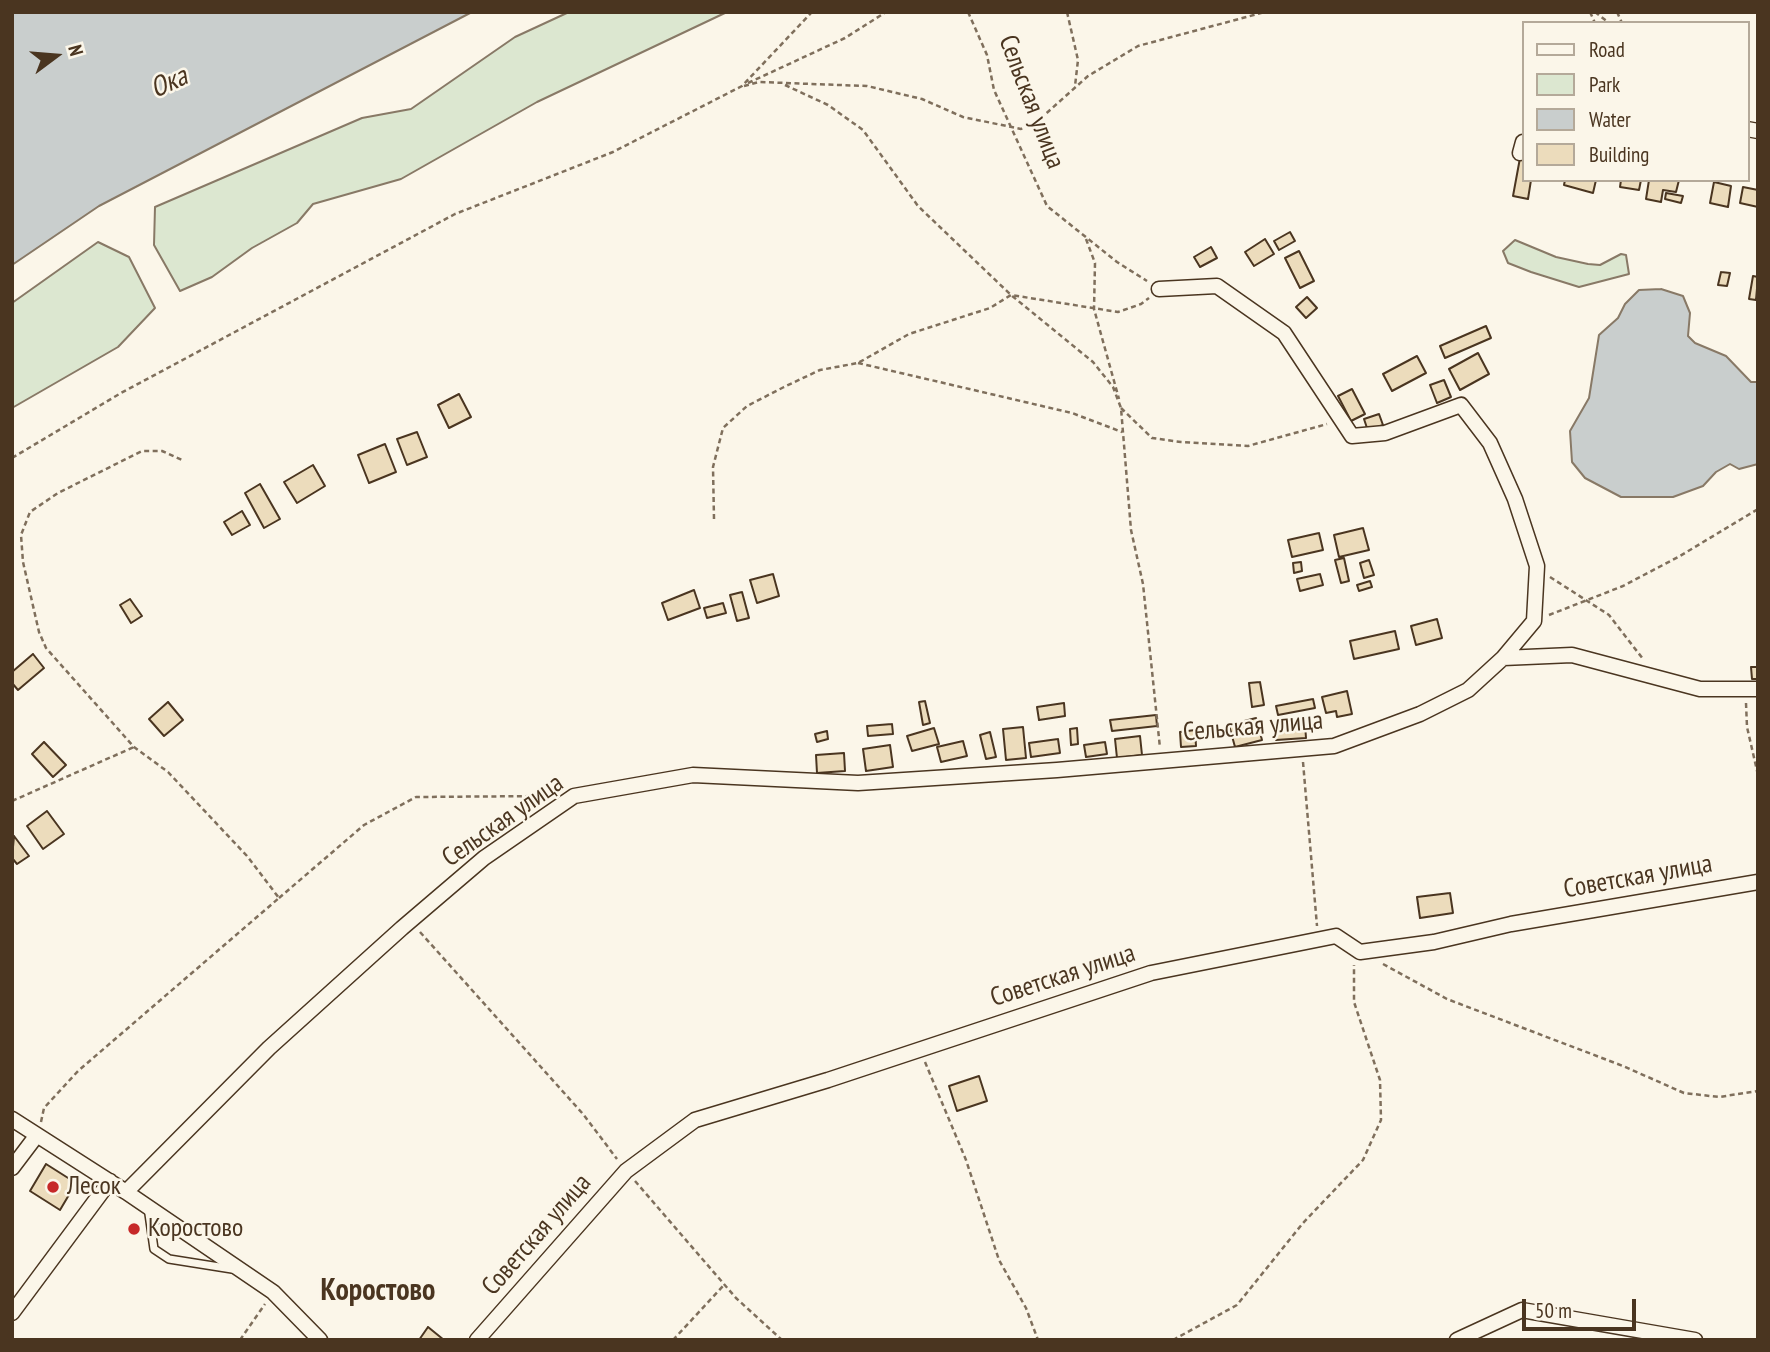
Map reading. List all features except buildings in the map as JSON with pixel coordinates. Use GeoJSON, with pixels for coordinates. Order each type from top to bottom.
{"type":"FeatureCollection","features":[{"type":"Feature","properties":{"kind":"street"},"geometry":{"type":"LineString","coordinates":[[1159,289],[1217,286],[1284,333],[1352,436],[1385,433],[1461,405],[1490,443],[1515,499],[1537,566],[1534,621]]}},
{"type":"Feature","properties":{"kind":"street","name":"Сельская улица"},"geometry":{"type":"LineString","coordinates":[[126,1192],[269,1048],[411,921],[484,858],[574,796],[693,775],[858,783],[1334,746],[1420,714],[1468,690],[1503,658],[1534,621]]}},
{"type":"Feature","properties":{"kind":"street"},"geometry":{"type":"LineString","coordinates":[[1503,658],[1572,655],[1700,689],[1752,689]]}},
{"type":"Feature","properties":{"kind":"street","name":"Советская улица"},"geometry":{"type":"LineString","coordinates":[[477,1340],[626,1171],[695,1120],[1151,973],[1336,936],[1360,952],[1434,942],[1511,924],[1758,882]]}},
{"type":"Feature","properties":{"kind":"street"},"geometry":{"type":"LineString","coordinates":[[12,1119],[148,1206],[273,1292],[320,1340]]}},
{"type":"Feature","properties":{"kind":"street"},"geometry":{"type":"LineString","coordinates":[[12,1168],[37,1135]]}},
{"type":"Feature","properties":{"kind":"street"},"geometry":{"type":"LineString","coordinates":[[12,1313],[110,1181]]}},
{"type":"Feature","properties":{"kind":"street"},"geometry":{"type":"LineString","coordinates":[[1457,1340],[1522,1310],[1695,1340]]}},
{"type":"Feature","properties":{"kind":"lane"},"geometry":{"type":"LineString","coordinates":[[148,1206],[154,1249],[169,1259],[240,1270]]}},
{"type":"Feature","properties":{"kind":"path"},"geometry":{"type":"LineString","coordinates":[[742,86],[812,12]]}},
{"type":"Feature","properties":{"kind":"path"},"geometry":{"type":"LineString","coordinates":[[12,457],[121,393],[455,214],[613,152],[742,86],[845,38],[886,12]]}},
{"type":"Feature","properties":{"kind":"path","name":"Сельская улица"},"geometry":{"type":"LineString","coordinates":[[968,12],[987,55],[994,90],[1047,206],[1117,262],[1159,289]]}},
{"type":"Feature","properties":{"kind":"path"},"geometry":{"type":"LineString","coordinates":[[1067,12],[1078,60],[1075,86]]}},
{"type":"Feature","properties":{"kind":"path"},"geometry":{"type":"LineString","coordinates":[[742,86],[760,82],[867,86],[922,99],[963,117],[1021,129],[1040,119],[1075,86],[1139,46],[1265,12]]}},
{"type":"Feature","properties":{"kind":"path"},"geometry":{"type":"LineString","coordinates":[[785,85],[828,105],[863,130],[918,206],[1011,295],[1093,362],[1113,387],[1121,408],[1152,438],[1248,446],[1343,422]]}},
{"type":"Feature","properties":{"kind":"path"},"geometry":{"type":"LineString","coordinates":[[1084,236],[1095,263],[1094,309],[1121,408],[1131,530],[1143,584],[1161,760]]}},
{"type":"Feature","properties":{"kind":"path"},"geometry":{"type":"LineString","coordinates":[[714,519],[713,467],[723,428],[747,406],[820,370],[858,363],[909,334],[990,308],[1011,295],[1118,312],[1142,304],[1159,289]]}},
{"type":"Feature","properties":{"kind":"path"},"geometry":{"type":"LineString","coordinates":[[858,363],[1072,413],[1123,432]]}},
{"type":"Feature","properties":{"kind":"path"},"geometry":{"type":"LineString","coordinates":[[183,460],[162,451],[142,451],[58,492],[30,512],[21,535],[26,574],[39,632],[46,648],[134,747],[177,781],[247,856],[279,898]]}},
{"type":"Feature","properties":{"kind":"path"},"geometry":{"type":"LineString","coordinates":[[1534,621],[1588,600],[1681,556],[1758,509]]}},
{"type":"Feature","properties":{"kind":"path"},"geometry":{"type":"LineString","coordinates":[[1537,566],[1560,586],[1588,600],[1609,615],[1658,678]]}},
{"type":"Feature","properties":{"kind":"path"},"geometry":{"type":"LineString","coordinates":[[1752,689],[1747,727],[1758,775]]}},
{"type":"Feature","properties":{"kind":"path"},"geometry":{"type":"LineString","coordinates":[[12,800],[134,747]]}},
{"type":"Feature","properties":{"kind":"path"},"geometry":{"type":"LineString","coordinates":[[1302,748],[1318,939]]}},
{"type":"Feature","properties":{"kind":"path"},"geometry":{"type":"LineString","coordinates":[[37,1135],[44,1108],[78,1071],[364,825],[416,797],[548,796]]}},
{"type":"Feature","properties":{"kind":"path"},"geometry":{"type":"LineString","coordinates":[[411,921],[583,1114],[626,1171],[724,1285],[782,1340]]}},
{"type":"Feature","properties":{"kind":"path"},"geometry":{"type":"LineString","coordinates":[[1173,1340],[1237,1305],[1303,1223],[1363,1160],[1381,1120],[1380,1080],[1354,1002],[1354,962]]}},
{"type":"Feature","properties":{"kind":"path"},"geometry":{"type":"LineString","coordinates":[[1382,964],[1447,999],[1622,1066],[1684,1093],[1719,1097],[1758,1091]]}},
{"type":"Feature","properties":{"kind":"path"},"geometry":{"type":"LineString","coordinates":[[919,1049],[966,1160],[999,1260],[1026,1308],[1038,1340]]}},
{"type":"Feature","properties":{"kind":"path"},"geometry":{"type":"LineString","coordinates":[[673,1340],[724,1285]]}},
{"type":"Feature","properties":{"kind":"path"},"geometry":{"type":"LineString","coordinates":[[240,1340],[273,1292]]}},
{"type":"Feature","properties":{"kind":"green space"},"geometry":{"type":"Polygon","coordinates":[[[569,12],[727,12],[537,102],[401,179],[313,204],[297,223],[252,248],[212,277],[180,291],[154,245],[155,207],[362,118],[411,109],[515,37],[569,12]]]}},
{"type":"Feature","properties":{"kind":"green space"},"geometry":{"type":"Polygon","coordinates":[[[1515,240],[1556,257],[1588,264],[1600,265],[1621,254],[1626,255],[1629,274],[1579,287],[1508,263],[1503,251],[1515,240]]]}},
{"type":"Feature","properties":{"kind":"green space"},"geometry":{"type":"Polygon","coordinates":[[[98,242],[129,257],[155,308],[118,347],[12,408],[12,303],[98,242]]]}},
{"type":"Feature","properties":{"kind":"water","name":"Ока"},"geometry":{"type":"Polygon","coordinates":[[[12,12],[472,12],[99,206],[12,265],[12,12]]]}},
{"type":"Feature","properties":{"kind":"water"},"geometry":{"type":"Polygon","coordinates":[[[1661,289],[1683,296],[1690,313],[1688,336],[1695,343],[1726,356],[1751,382],[1758,382],[1758,464],[1739,469],[1730,464],[1716,472],[1703,486],[1673,497],[1621,497],[1585,478],[1572,462],[1570,431],[1589,398],[1599,335],[1618,318],[1625,304],[1639,290],[1661,289]]]}},
{"type":"Feature","properties":{"kind":"place","name":"Лесок"},"geometry":{"type":"Point","coordinates":[53,1187]}},
{"type":"Feature","properties":{"kind":"place","name":"Коростово"},"geometry":{"type":"Point","coordinates":[134,1229]}},
{"type":"Feature","properties":{"kind":"district","name":"Коростово"},"geometry":{"type":"Point","coordinates":[378,1291]}}]}
